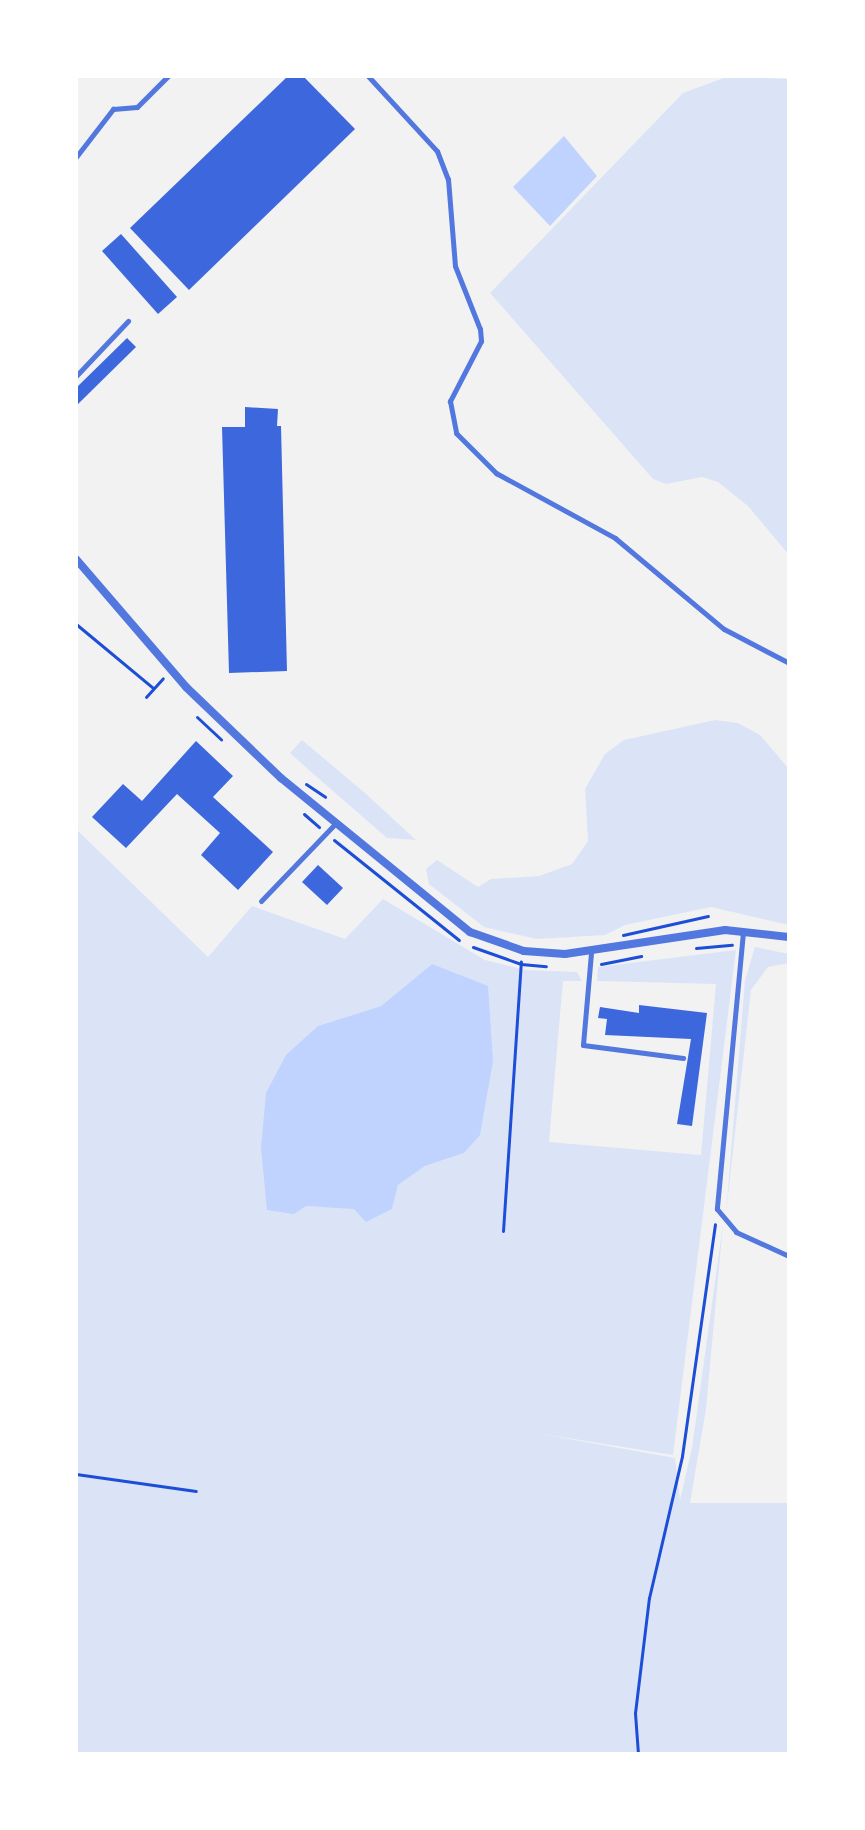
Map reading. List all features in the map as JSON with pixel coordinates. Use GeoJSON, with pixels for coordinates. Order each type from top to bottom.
{"type":"FeatureCollection","features":[{"type":"Feature","properties":{"kind":"street"},"geometry":{"type":"LineString","coordinates":[[76,559],[186,687],[334,825],[452,921],[524,951],[591,953],[743,931],[789,937]]}},
{"type":"Feature","properties":{"kind":"lane"},"geometry":{"type":"LineString","coordinates":[[76,157],[113,109],[137,107],[168,76]]}},
{"type":"Feature","properties":{"kind":"lane"},"geometry":{"type":"LineString","coordinates":[[368,76],[437,151],[448,179],[455,266],[480,329],[481,341],[450,401],[456,433],[496,473],[615,538],[724,629],[789,663]]}},
{"type":"Feature","properties":{"kind":"lane"},"geometry":{"type":"LineString","coordinates":[[76,376],[128,321]]}},
{"type":"Feature","properties":{"kind":"lane"},"geometry":{"type":"LineString","coordinates":[[261,901],[334,825]]}},
{"type":"Feature","properties":{"kind":"lane"},"geometry":{"type":"LineString","coordinates":[[743,931],[717,1209],[736,1232],[789,1256]]}},
{"type":"Feature","properties":{"kind":"lane"},"geometry":{"type":"LineString","coordinates":[[591,953],[583,1045],[683,1058]]}},
{"type":"Feature","properties":{"kind":"path"},"geometry":{"type":"LineString","coordinates":[[76,624],[153,688]]}},
{"type":"Feature","properties":{"kind":"path"},"geometry":{"type":"LineString","coordinates":[[152,666],[170,687]]}},
{"type":"Feature","properties":{"kind":"path"},"geometry":{"type":"LineString","coordinates":[[146,697],[163,678]]}},
{"type":"Feature","properties":{"kind":"path"},"geometry":{"type":"LineString","coordinates":[[195,714],[227,745]]}},
{"type":"Feature","properties":{"kind":"path"},"geometry":{"type":"LineString","coordinates":[[295,807],[449,934],[521,964],[551,966]]}},
{"type":"Feature","properties":{"kind":"path"},"geometry":{"type":"LineString","coordinates":[[616,938],[625,931],[708,916]]}},
{"type":"Feature","properties":{"kind":"path"},"geometry":{"type":"LineString","coordinates":[[690,948],[742,944]]}},
{"type":"Feature","properties":{"kind":"path"},"geometry":{"type":"LineString","coordinates":[[503,1231],[524,951]]}},
{"type":"Feature","properties":{"kind":"path"},"geometry":{"type":"LineString","coordinates":[[590,966],[648,955]]}},
{"type":"Feature","properties":{"kind":"path"},"geometry":{"type":"LineString","coordinates":[[638,1754],[635,1713],[649,1598],[682,1456],[717,1209]]}},
{"type":"Feature","properties":{"kind":"path"},"geometry":{"type":"LineString","coordinates":[[76,1474],[196,1491]]}},
{"type":"Feature","properties":{"kind":"shaded area"},"geometry":{"type":"Polygon","coordinates":[[[729,76],[789,79],[789,555],[748,506],[718,482],[702,477],[666,484],[653,479],[490,293],[683,93],[729,76]]]}},
{"type":"Feature","properties":{"kind":"shaded area"},"geometry":{"type":"Polygon","coordinates":[[[715,720],[738,723],[760,735],[789,769],[789,925],[711,907],[625,925],[605,935],[537,939],[484,927],[429,884],[426,869],[437,860],[478,887],[491,879],[539,876],[572,864],[588,841],[585,789],[605,754],[624,740],[715,720]]]}},
{"type":"Feature","properties":{"kind":"shaded area"},"geometry":{"type":"Polygon","coordinates":[[[302,740],[416,840],[387,838],[310,771],[290,753],[302,740]]]}},
{"type":"Feature","properties":{"kind":"shaded area"},"geometry":{"type":"Polygon","coordinates":[[[76,829],[208,957],[252,906],[345,939],[383,899],[485,960],[526,970],[577,972],[582,981],[563,981],[549,1142],[701,1155],[716,984],[597,981],[598,967],[736,950],[673,1455],[536,1433],[675,1458],[680,1500],[692,1448],[723,1224],[706,1409],[690,1503],[789,1503],[789,1754],[76,1754],[76,829]],[[432,964],[381,1006],[318,1026],[306,1206],[392,1209],[398,1185],[425,1166],[464,1153],[432,964]]]}},
{"type":"Feature","properties":{"kind":"shaded area"},"geometry":{"type":"Polygon","coordinates":[[[755,947],[789,954],[789,963],[768,967],[751,990],[726,1214],[745,980],[755,947]]]}},
{"type":"Feature","properties":{"kind":"water"},"geometry":{"type":"Polygon","coordinates":[[[564,136],[597,176],[550,226],[513,187],[564,136]]]}},
{"type":"Feature","properties":{"kind":"water"},"geometry":{"type":"Polygon","coordinates":[[[432,964],[488,986],[493,1061],[480,1135],[464,1153],[425,1166],[398,1185],[392,1209],[366,1222],[354,1209],[306,1206],[294,1214],[267,1210],[261,1148],[266,1093],[286,1055],[318,1026],[381,1006],[432,964]]]}},
{"type":"Feature","properties":{"kind":"building"},"geometry":{"type":"Polygon","coordinates":[[[288,76],[303,76],[355,129],[189,290],[130,228],[288,76]]]}},
{"type":"Feature","properties":{"kind":"building"},"geometry":{"type":"Polygon","coordinates":[[[121,234],[177,297],[158,314],[102,251],[121,234]]]}},
{"type":"Feature","properties":{"kind":"building"},"geometry":{"type":"Polygon","coordinates":[[[127,338],[136,347],[76,406],[76,388],[127,338]]]}},
{"type":"Feature","properties":{"kind":"building"},"geometry":{"type":"Polygon","coordinates":[[[245,407],[278,409],[277,426],[281,426],[287,671],[229,673],[222,427],[245,427],[245,407]]]}},
{"type":"Feature","properties":{"kind":"building"},"geometry":{"type":"Polygon","coordinates":[[[196,741],[233,776],[213,797],[273,852],[238,890],[201,855],[220,833],[177,794],[126,848],[92,817],[123,784],[142,801],[196,741]]]}},
{"type":"Feature","properties":{"kind":"building"},"geometry":{"type":"Polygon","coordinates":[[[318,865],[343,888],[327,905],[302,882],[318,865]]]}},
{"type":"Feature","properties":{"kind":"building"},"geometry":{"type":"Polygon","coordinates":[[[639,1005],[707,1013],[692,1126],[677,1124],[691,1039],[605,1035],[607,1019],[598,1018],[600,1007],[639,1013],[639,1005]]]}}]}
